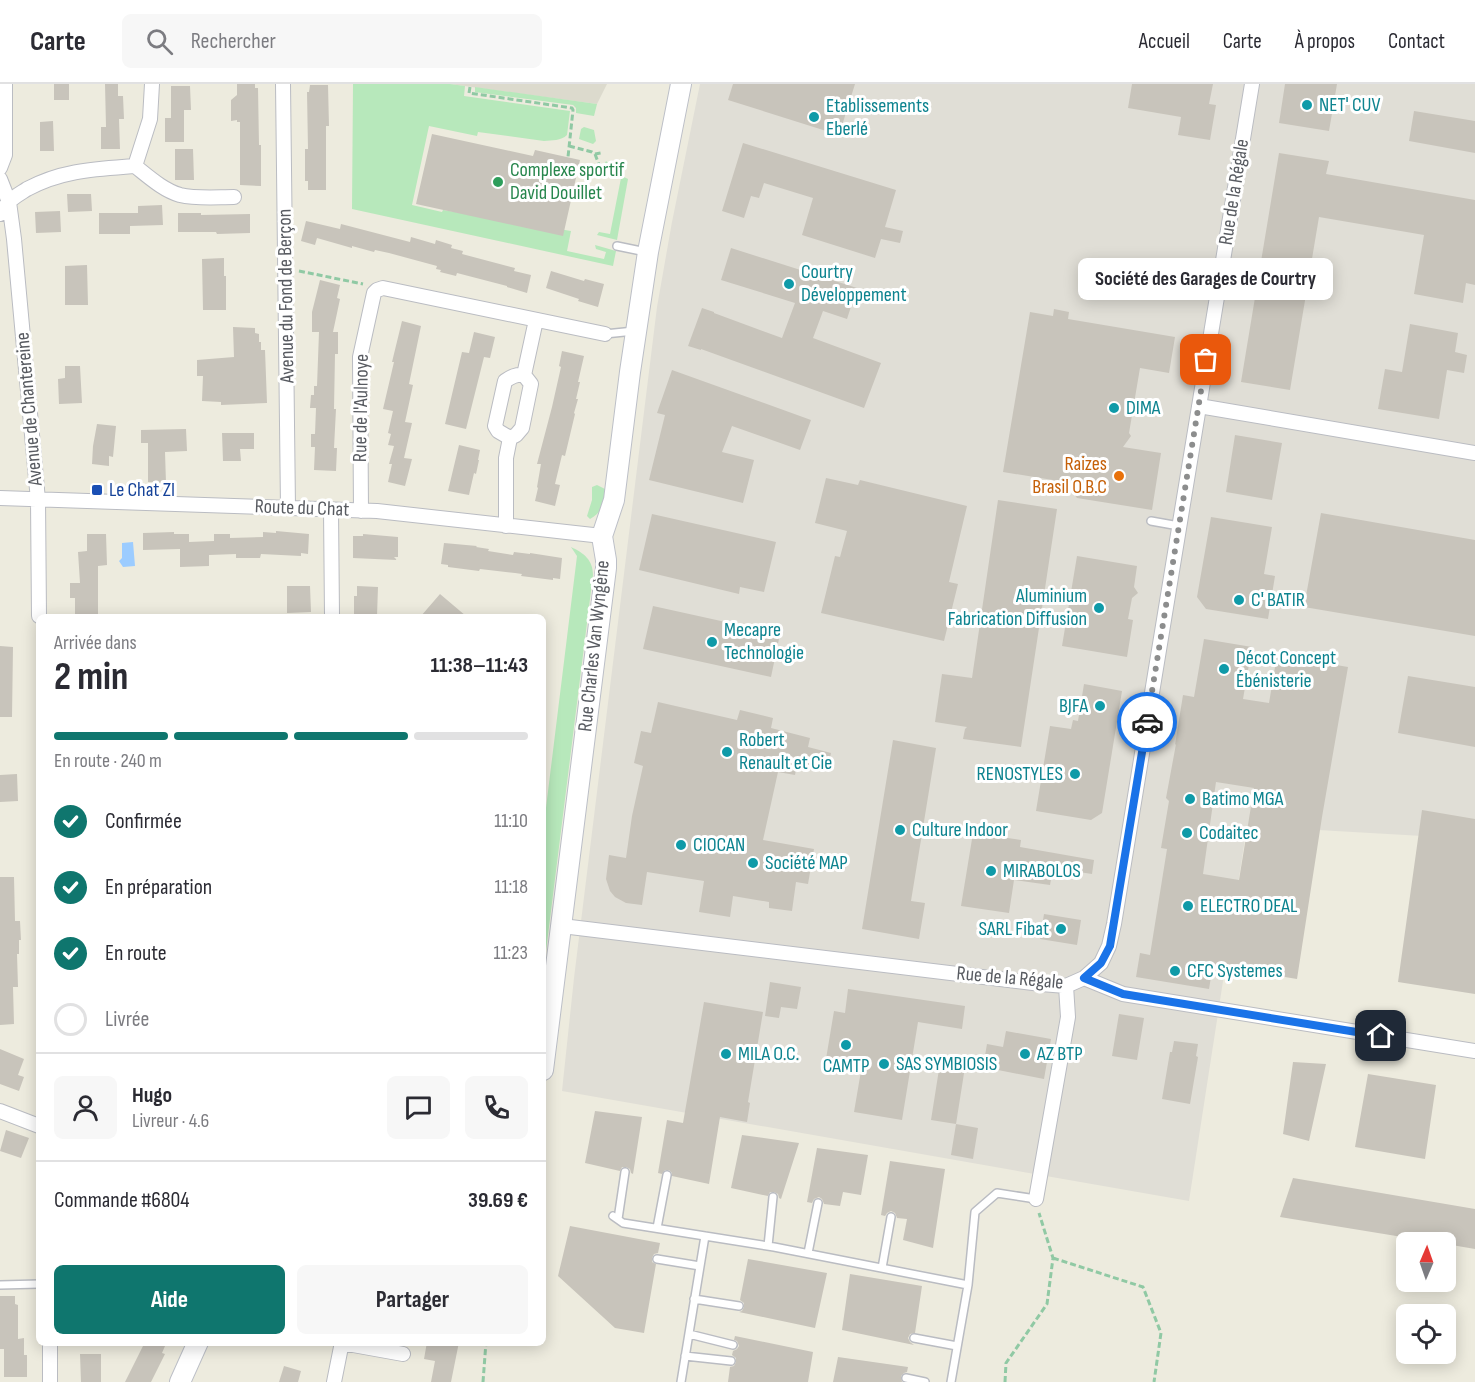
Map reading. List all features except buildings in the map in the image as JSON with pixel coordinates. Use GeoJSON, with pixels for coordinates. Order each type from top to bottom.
{"type":"FeatureCollection","features":[{"type":"Feature","properties":{"kind":"street"},"geometry":{"type":"LineString","coordinates":[[0,168],[5,155],[5,84]]}},
{"type":"Feature","properties":{"kind":"street"},"geometry":{"type":"LineString","coordinates":[[135,166],[150,119],[152,84]]}},
{"type":"Feature","properties":{"kind":"street","name":"Avenue du Fond de Berçon"},"geometry":{"type":"LineString","coordinates":[[283,84],[288,508]]}},
{"type":"Feature","properties":{"kind":"street","name":"Rue Charles Van Wyngène"},"geometry":{"type":"LineString","coordinates":[[546,1047],[606,568],[602,536],[614,500],[648,252],[681,84]]}},
{"type":"Feature","properties":{"kind":"street","name":"Rue de la Régale"},"geometry":{"type":"LineString","coordinates":[[562,926],[1066,986],[1084,978],[1101,963],[1110,946],[1252,84]]}},
{"type":"Feature","properties":{"kind":"street"},"geometry":{"type":"LineString","coordinates":[[0,214],[9,202],[39,183],[60,175],[92,169],[135,166],[156,183],[179,194],[234,197]]}},
{"type":"Feature","properties":{"kind":"street","name":"Avenue de Chantereine"},"geometry":{"type":"LineString","coordinates":[[0,179],[9,202],[14,230],[38,500],[39,614]]}},
{"type":"Feature","properties":{"kind":"street"},"geometry":{"type":"LineString","coordinates":[[383,288],[604,334]]}},
{"type":"Feature","properties":{"kind":"street","name":"Rue de l'Aulnoye"},"geometry":{"type":"LineString","coordinates":[[361,511],[360,357],[375,293],[383,288]]}},
{"type":"Feature","properties":{"kind":"street"},"geometry":{"type":"LineString","coordinates":[[524,375],[536,320]]}},
{"type":"Feature","properties":{"kind":"street"},"geometry":{"type":"LineString","coordinates":[[519,374],[524,375],[531,384],[522,428],[510,438],[498,431],[495,426],[505,381],[519,374]]}},
{"type":"Feature","properties":{"kind":"street"},"geometry":{"type":"LineString","coordinates":[[1199,406],[1475,453]]}},
{"type":"Feature","properties":{"kind":"street"},"geometry":{"type":"LineString","coordinates":[[506,526],[506,458],[510,438]]}},
{"type":"Feature","properties":{"kind":"street","name":"Route du Chat"},"geometry":{"type":"LineString","coordinates":[[0,498],[390,512],[602,536]]}},
{"type":"Feature","properties":{"kind":"street"},"geometry":{"type":"LineString","coordinates":[[331,510],[332,614]]}},
{"type":"Feature","properties":{"kind":"street"},"geometry":{"type":"LineString","coordinates":[[1084,978],[1123,994],[1475,1052]]}},
{"type":"Feature","properties":{"kind":"street"},"geometry":{"type":"LineString","coordinates":[[1036,1199],[1068,1017],[1066,986]]}},
{"type":"Feature","properties":{"kind":"street"},"geometry":{"type":"LineString","coordinates":[[0,1112],[36,1125]]}},
{"type":"Feature","properties":{"kind":"street"},"geometry":{"type":"LineString","coordinates":[[50,1346],[50,1382]]}},
{"type":"Feature","properties":{"kind":"street"},"geometry":{"type":"LineString","coordinates":[[180,1382],[196,1346]]}},
{"type":"Feature","properties":{"kind":"street"},"geometry":{"type":"LineString","coordinates":[[334,1382],[341,1346]]}},
{"type":"Feature","properties":{"kind":"street"},"geometry":{"type":"LineString","coordinates":[[359,1346],[403,1354]]}},
{"type":"Feature","properties":{"kind":"lane"},"geometry":{"type":"LineString","coordinates":[[616,246],[648,252]]}},
{"type":"Feature","properties":{"kind":"lane"},"geometry":{"type":"LineString","coordinates":[[604,334],[636,330]]}},
{"type":"Feature","properties":{"kind":"lane"},"geometry":{"type":"LineString","coordinates":[[1150,521],[1179,526]]}},
{"type":"Feature","properties":{"kind":"lane"},"geometry":{"type":"LineString","coordinates":[[625,1172],[615,1218],[623,1223],[808,1253],[968,1286]]}},
{"type":"Feature","properties":{"kind":"lane"},"geometry":{"type":"LineString","coordinates":[[657,1228],[667,1175]]}},
{"type":"Feature","properties":{"kind":"lane"},"geometry":{"type":"LineString","coordinates":[[951,1382],[968,1286],[975,1212],[997,1193],[1036,1199]]}},
{"type":"Feature","properties":{"kind":"lane"},"geometry":{"type":"LineString","coordinates":[[768,1246],[773,1197]]}},
{"type":"Feature","properties":{"kind":"lane"},"geometry":{"type":"LineString","coordinates":[[808,1253],[818,1203]]}},
{"type":"Feature","properties":{"kind":"lane"},"geometry":{"type":"LineString","coordinates":[[882,1268],[891,1217]]}},
{"type":"Feature","properties":{"kind":"lane"},"geometry":{"type":"LineString","coordinates":[[681,1382],[705,1236]]}},
{"type":"Feature","properties":{"kind":"lane"},"geometry":{"type":"LineString","coordinates":[[657,1259],[700,1266]]}},
{"type":"Feature","properties":{"kind":"lane"},"geometry":{"type":"LineString","coordinates":[[0,1285],[36,1284]]}},
{"type":"Feature","properties":{"kind":"lane"},"geometry":{"type":"LineString","coordinates":[[694,1299],[738,1306]]}},
{"type":"Feature","properties":{"kind":"lane"},"geometry":{"type":"LineString","coordinates":[[689,1334],[734,1345]]}},
{"type":"Feature","properties":{"kind":"lane"},"geometry":{"type":"LineString","coordinates":[[915,1338],[957,1346]]}},
{"type":"Feature","properties":{"kind":"lane"},"geometry":{"type":"LineString","coordinates":[[685,1356],[731,1361]]}},
{"type":"Feature","properties":{"kind":"lane"},"geometry":{"type":"LineString","coordinates":[[906,1378],[925,1382]]}},
{"type":"Feature","properties":{"kind":"path"},"geometry":{"type":"LineString","coordinates":[[470,87],[469,93],[572,108],[568,157]]}},
{"type":"Feature","properties":{"kind":"path"},"geometry":{"type":"LineString","coordinates":[[569,146],[595,154],[601,153]]}},
{"type":"Feature","properties":{"kind":"path"},"geometry":{"type":"LineString","coordinates":[[595,154],[602,175]]}},
{"type":"Feature","properties":{"kind":"path"},"geometry":{"type":"LineString","coordinates":[[285,268],[383,288]]}},
{"type":"Feature","properties":{"kind":"path"},"geometry":{"type":"LineString","coordinates":[[1005,1382],[1006,1363],[1047,1304],[1053,1258],[1036,1199]]}},
{"type":"Feature","properties":{"kind":"path"},"geometry":{"type":"LineString","coordinates":[[1053,1258],[1143,1287],[1161,1333],[1154,1382]]}},
{"type":"Feature","properties":{"kind":"path"},"geometry":{"type":"LineString","coordinates":[[483,1382],[486,1346]]}},
{"type":"Feature","properties":{"kind":"shaded area"},"geometry":{"type":"Polygon","coordinates":[[[450,84],[607,84],[597,104],[450,84]]]}},
{"type":"Feature","properties":{"kind":"shaded area"},"geometry":{"type":"Polygon","coordinates":[[[700,84],[1475,84],[1475,839],[1247,826],[1189,1201],[562,1091],[657,307],[700,84]]]}},
{"type":"Feature","properties":{"kind":"green space"},"geometry":{"type":"Polygon","coordinates":[[[353,84],[450,84],[465,86],[464,96],[570,111],[567,135],[544,141],[478,132],[477,136],[429,126],[412,205],[442,212],[443,210],[571,231],[567,251],[604,259],[606,252],[596,249],[595,245],[616,251],[613,266],[352,209],[353,84]]]}},
{"type":"Feature","properties":{"kind":"green space"},"geometry":{"type":"Polygon","coordinates":[[[475,87],[597,104],[594,116],[576,113],[573,105],[475,92],[475,87]]]}},
{"type":"Feature","properties":{"kind":"green space"},"geometry":{"type":"Polygon","coordinates":[[[584,127],[594,130],[596,141],[593,144],[579,139],[581,129],[584,127]]]}},
{"type":"Feature","properties":{"kind":"green space"},"geometry":{"type":"Polygon","coordinates":[[[606,161],[620,175],[628,179],[617,240],[597,235],[599,232],[610,234],[621,178],[607,174],[604,165],[606,161]]]}},
{"type":"Feature","properties":{"kind":"green space"},"geometry":{"type":"Polygon","coordinates":[[[597,485],[605,489],[604,503],[590,519],[587,516],[592,500],[592,487],[597,485]]]}},
{"type":"Feature","properties":{"kind":"green space"},"geometry":{"type":"Polygon","coordinates":[[[571,547],[587,558],[593,575],[546,951],[546,808],[577,556],[571,547]]]}},
{"type":"Feature","properties":{"kind":"water"},"geometry":{"type":"Polygon","coordinates":[[[133,542],[135,566],[123,567],[119,561],[122,558],[122,543],[133,542]]]}},
{"type":"Feature","properties":{"kind":"way so far"},"geometry":{"type":"LineString","coordinates":[[1147,722],[1206,360]]}},
{"type":"Feature","properties":{"kind":"place","name":"NET' CUV"},"geometry":{"type":"Point","coordinates":[1307,105]}},
{"type":"Feature","properties":{"kind":"place","name":"Etablissements Eberlé"},"geometry":{"type":"Point","coordinates":[814,117]}},
{"type":"Feature","properties":{"kind":"place","name":"Complexe sportif David Douillet"},"geometry":{"type":"Point","coordinates":[498,182]}},
{"type":"Feature","properties":{"kind":"place","name":"Courtry Développement"},"geometry":{"type":"Point","coordinates":[789,284]}},
{"type":"Feature","properties":{"kind":"place","name":"Société des Garages de Courtry"},"geometry":{"type":"Point","coordinates":[1206,360]}},
{"type":"Feature","properties":{"kind":"place","name":"DIMA"},"geometry":{"type":"Point","coordinates":[1114,408]}},
{"type":"Feature","properties":{"kind":"place","name":"Raizes Brasil O.B.C"},"geometry":{"type":"Point","coordinates":[1119,476]}},
{"type":"Feature","properties":{"kind":"place","name":"Le Chat ZI"},"geometry":{"type":"Point","coordinates":[97,490]}},
{"type":"Feature","properties":{"kind":"place","name":"C' BATIR"},"geometry":{"type":"Point","coordinates":[1239,600]}},
{"type":"Feature","properties":{"kind":"place","name":"Aluminium Fabrication Diffusion"},"geometry":{"type":"Point","coordinates":[1099,608]}},
{"type":"Feature","properties":{"kind":"place","name":"Mecapre Technologie"},"geometry":{"type":"Point","coordinates":[712,642]}},
{"type":"Feature","properties":{"kind":"place","name":"Décot Concept Ébénisterie"},"geometry":{"type":"Point","coordinates":[1224,669]}},
{"type":"Feature","properties":{"kind":"place","name":"BJFA"},"geometry":{"type":"Point","coordinates":[1100,706]}},
{"type":"Feature","properties":{"kind":"place","name":"Robert Renault et Cie"},"geometry":{"type":"Point","coordinates":[727,752]}},
{"type":"Feature","properties":{"kind":"place","name":"RENOSTYLES"},"geometry":{"type":"Point","coordinates":[1075,774]}},
{"type":"Feature","properties":{"kind":"place","name":"Batimo MGA"},"geometry":{"type":"Point","coordinates":[1190,799]}},
{"type":"Feature","properties":{"kind":"place","name":"Culture Indoor"},"geometry":{"type":"Point","coordinates":[900,830]}},
{"type":"Feature","properties":{"kind":"place","name":"Codaitec"},"geometry":{"type":"Point","coordinates":[1187,833]}},
{"type":"Feature","properties":{"kind":"place","name":"CIOCAN"},"geometry":{"type":"Point","coordinates":[681,845]}},
{"type":"Feature","properties":{"kind":"place","name":"Société MAP"},"geometry":{"type":"Point","coordinates":[753,863]}},
{"type":"Feature","properties":{"kind":"place","name":"MIRABOLOS"},"geometry":{"type":"Point","coordinates":[991,871]}},
{"type":"Feature","properties":{"kind":"place","name":"ELECTRO DEAL"},"geometry":{"type":"Point","coordinates":[1188,906]}},
{"type":"Feature","properties":{"kind":"place","name":"SARL Fibat"},"geometry":{"type":"Point","coordinates":[1061,929]}},
{"type":"Feature","properties":{"kind":"place","name":"CFC Systemes"},"geometry":{"type":"Point","coordinates":[1175,971]}},
{"type":"Feature","properties":{"kind":"place","name":"CAMTP"},"geometry":{"type":"Point","coordinates":[846,1045]}},
{"type":"Feature","properties":{"kind":"place","name":"MILA O.C."},"geometry":{"type":"Point","coordinates":[726,1054]}},
{"type":"Feature","properties":{"kind":"place","name":"AZ BTP"},"geometry":{"type":"Point","coordinates":[1025,1054]}},
{"type":"Feature","properties":{"kind":"place","name":"SAS SYMBIOSIS"},"geometry":{"type":"Point","coordinates":[884,1064]}},
{"type":"Feature","properties":{"kind":"route"},"geometry":{"type":"LineString","coordinates":[[1147,722],[1110,946],[1101,963],[1084,978],[1123,994],[1381,1036]]}}]}
